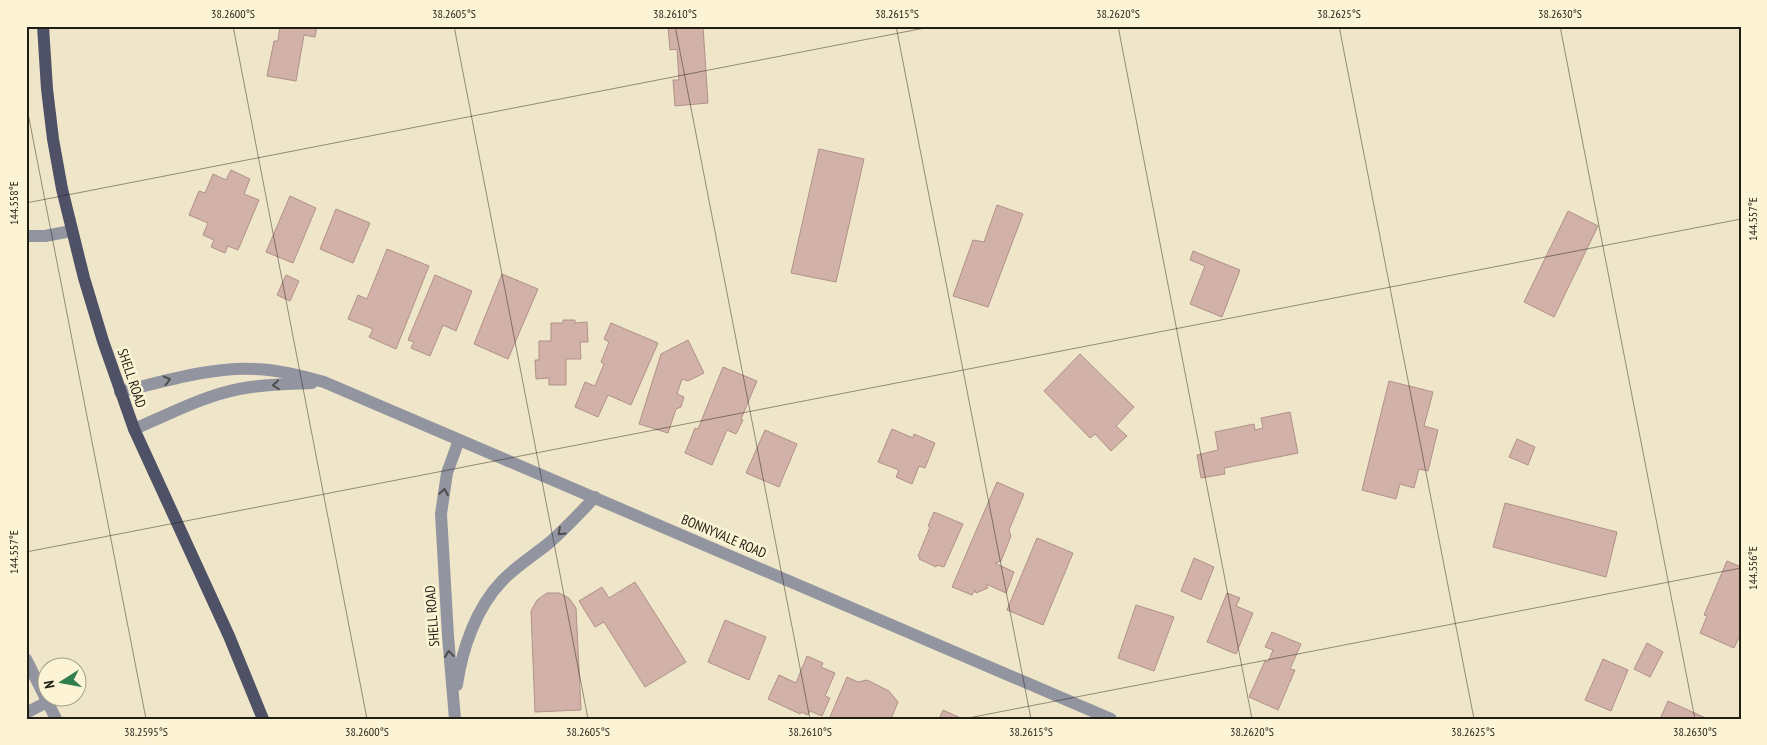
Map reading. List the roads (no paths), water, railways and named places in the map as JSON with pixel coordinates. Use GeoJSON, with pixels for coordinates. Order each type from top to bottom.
{"type":"FeatureCollection","features":[{"type":"Feature","properties":{"kind":"main road","name":"SHELL ROAD"},"geometry":{"type":"LineString","coordinates":[[44,26],[47,89],[53,140],[71,231],[120,392],[134,429],[229,636],[263,719]]}},
{"type":"Feature","properties":{"kind":"street"},"geometry":{"type":"LineString","coordinates":[[26,236],[45,236],[71,231]]}},
{"type":"Feature","properties":{"kind":"street","name":"BONNYVALE ROAD"},"geometry":{"type":"LineString","coordinates":[[120,392],[213,371],[255,369],[293,373],[324,382],[1111,719]]}},
{"type":"Feature","properties":{"kind":"street","name":"BONNYVALE ROAD"},"geometry":{"type":"LineString","coordinates":[[134,429],[203,400],[238,389],[324,382]]}},
{"type":"Feature","properties":{"kind":"street","name":"SHELL ROAD"},"geometry":{"type":"LineString","coordinates":[[455,719],[441,514],[447,473],[459,440]]}},
{"type":"Feature","properties":{"kind":"street","name":"SHELL ROAD"},"geometry":{"type":"LineString","coordinates":[[454,703],[459,670],[468,638],[482,609],[500,583],[522,562],[548,544],[594,497]]}},
{"type":"Feature","properties":{"kind":"street"},"geometry":{"type":"LineString","coordinates":[[26,659],[38,682]]}},
{"type":"Feature","properties":{"kind":"street"},"geometry":{"type":"LineString","coordinates":[[26,713],[38,707]]}}]}
